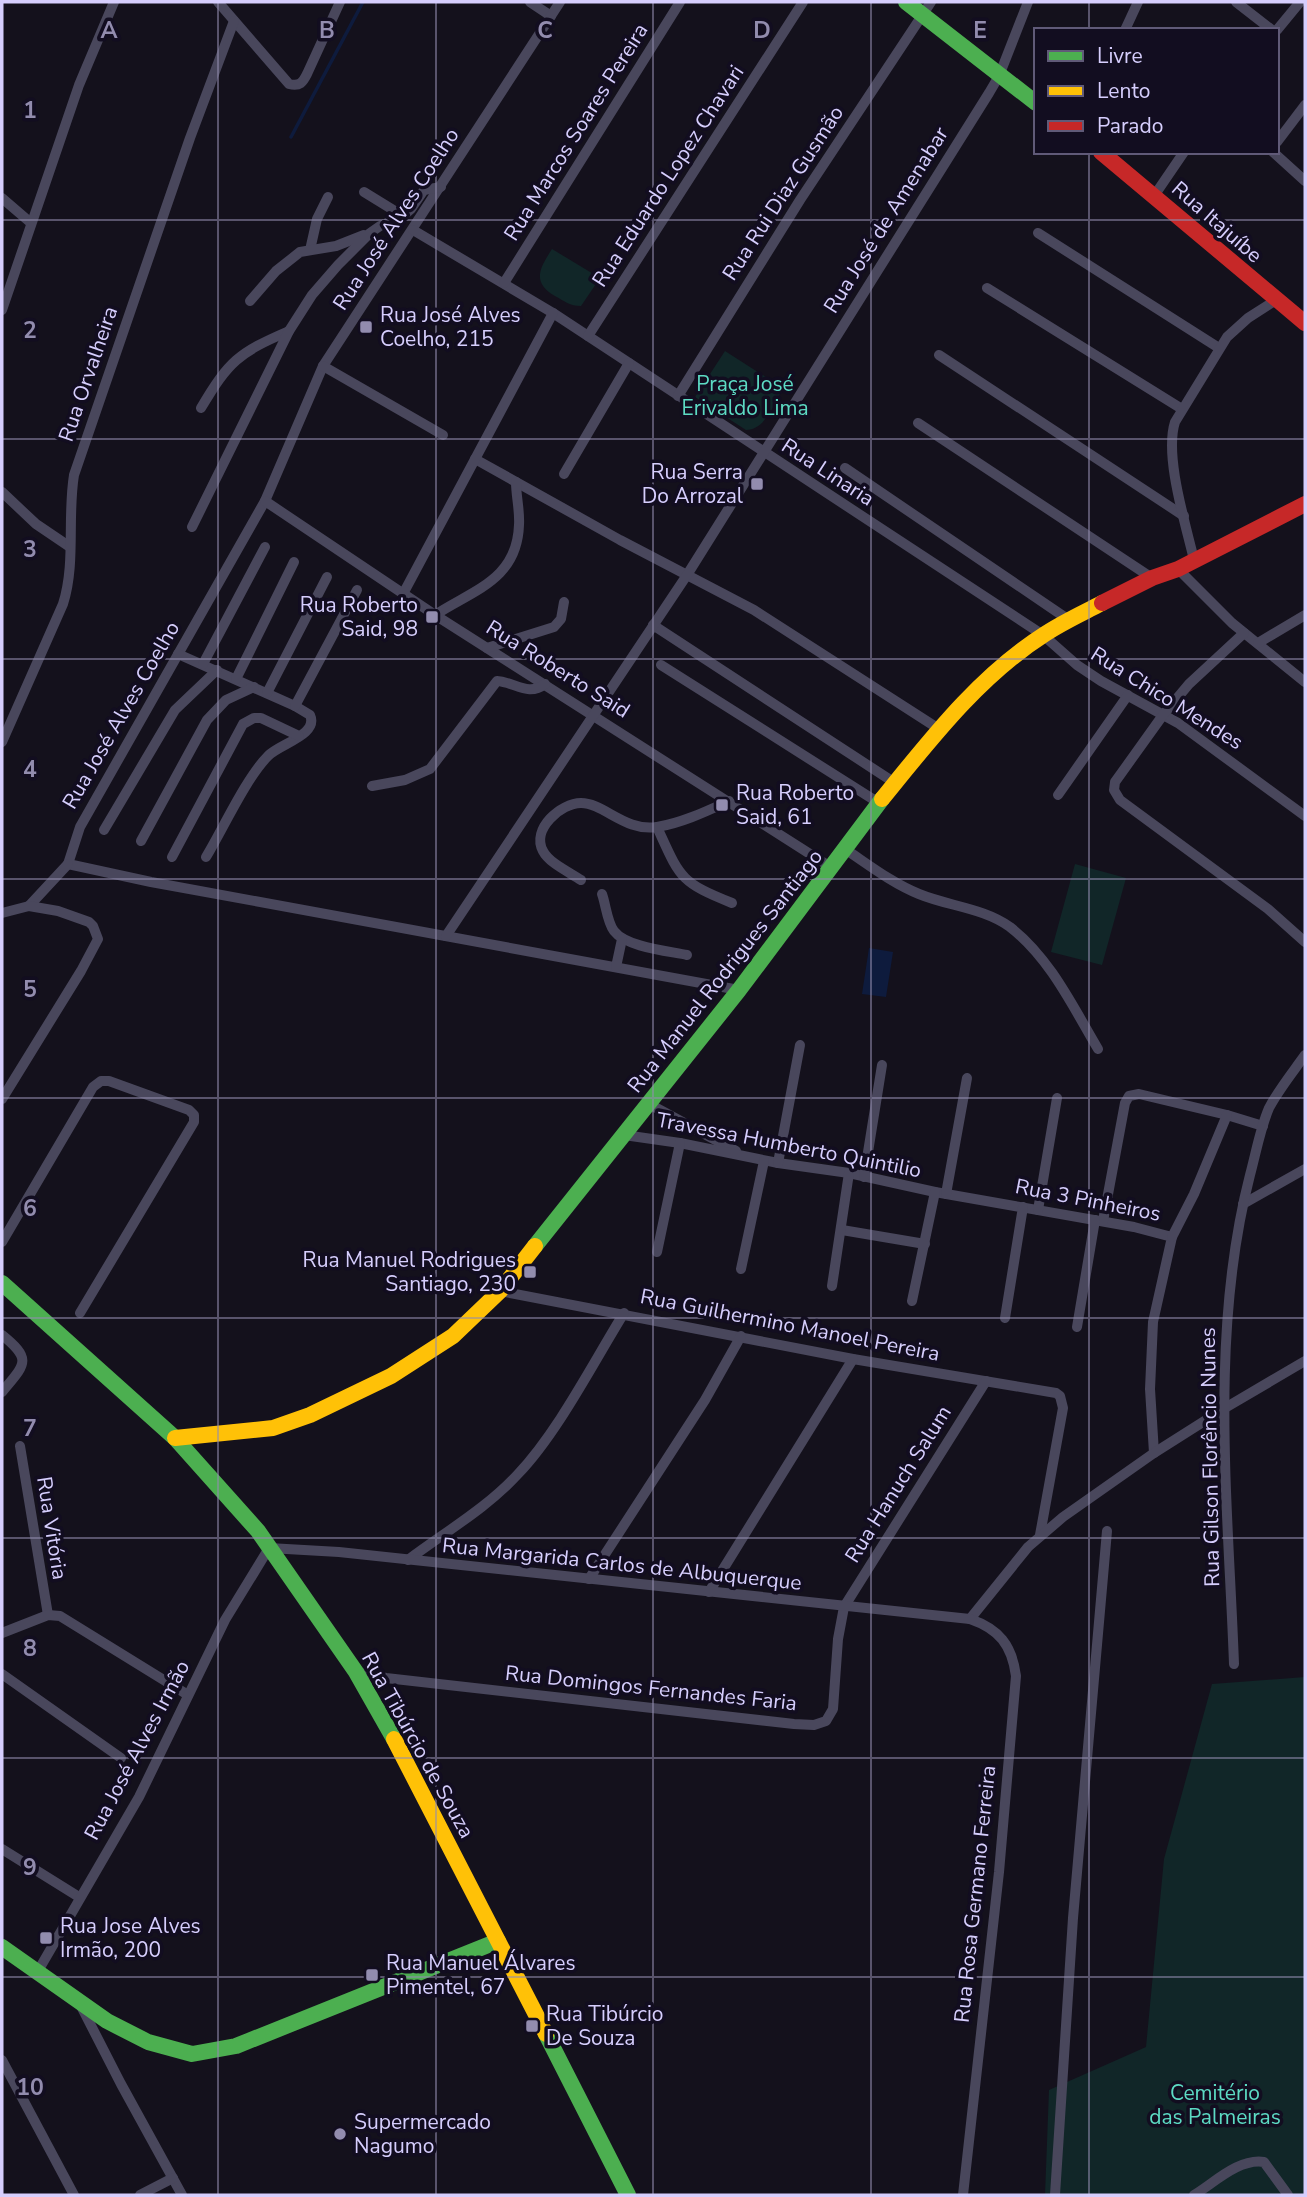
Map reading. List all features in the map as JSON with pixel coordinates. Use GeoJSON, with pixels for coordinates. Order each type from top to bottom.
{"type":"FeatureCollection","features":[{"type":"Feature","properties":{"kind":"main road"},"geometry":{"type":"LineString","coordinates":[[906,2],[927,7],[999,76],[1034,102]]}},
{"type":"Feature","properties":{"kind":"main road","name":"Rua Itajuíbe"},"geometry":{"type":"LineString","coordinates":[[1103,154],[1305,323]]}},
{"type":"Feature","properties":{"kind":"main road","name":"Rua Manuel Rodrigues Santiago"},"geometry":{"type":"LineString","coordinates":[[175,1438],[273,1428],[310,1415],[391,1376],[453,1336],[500,1291],[649,1104],[832,868],[879,803],[939,729],[989,678],[1042,635],[1069,620],[1152,578],[1178,569],[1305,504]]}},
{"type":"Feature","properties":{"kind":"main road","name":"Rua Tibúrcio de Souza"},"geometry":{"type":"LineString","coordinates":[[2,1283],[175,1438],[258,1531],[356,1672],[373,1700],[628,2195]]}},
{"type":"Feature","properties":{"kind":"main road"},"geometry":{"type":"LineString","coordinates":[[2,1947],[107,2021],[148,2042],[192,2054],[236,2046],[498,1941]]}},
{"type":"Feature","properties":{"kind":"street"},"geometry":{"type":"LineString","coordinates":[[2,310],[79,85],[114,2]]}},
{"type":"Feature","properties":{"kind":"street"},"geometry":{"type":"LineString","coordinates":[[218,2],[289,84],[296,85],[302,83],[340,2]]}},
{"type":"Feature","properties":{"kind":"street"},"geometry":{"type":"LineString","coordinates":[[530,2],[551,16]]}},
{"type":"Feature","properties":{"kind":"street","name":"Rua José Alves Coelho"},"geometry":{"type":"LineString","coordinates":[[68,864],[80,827],[265,501],[323,366],[560,2]]}},
{"type":"Feature","properties":{"kind":"street","name":"Rua Marcos Soares Pereira"},"geometry":{"type":"LineString","coordinates":[[504,283],[680,2]]}},
{"type":"Feature","properties":{"kind":"street","name":"Rua Eduardo Lopez Chavari"},"geometry":{"type":"LineString","coordinates":[[588,336],[803,2]]}},
{"type":"Feature","properties":{"kind":"street","name":"Rua José de Amenabar"},"geometry":{"type":"LineString","coordinates":[[446,936],[687,575],[999,76],[1028,2]]}},
{"type":"Feature","properties":{"kind":"street"},"geometry":{"type":"LineString","coordinates":[[1126,28],[1138,2]]}},
{"type":"Feature","properties":{"kind":"street"},"geometry":{"type":"LineString","coordinates":[[1236,2],[1272,28]]}},
{"type":"Feature","properties":{"kind":"street"},"geometry":{"type":"LineString","coordinates":[[1277,28],[1300,2]]}},
{"type":"Feature","properties":{"kind":"street","name":"Rua Rui Diaz Gusmão"},"geometry":{"type":"LineString","coordinates":[[678,396],[800,200],[927,7]]}},
{"type":"Feature","properties":{"kind":"street","name":"Rua Orvalheira"},"geometry":{"type":"LineString","coordinates":[[2,742],[63,604],[69,583],[70,499],[74,475],[190,138],[234,21]]}},
{"type":"Feature","properties":{"kind":"street"},"geometry":{"type":"LineString","coordinates":[[1279,139],[1305,105]]}},
{"type":"Feature","properties":{"kind":"street"},"geometry":{"type":"LineString","coordinates":[[1154,195],[1183,154]]}},
{"type":"Feature","properties":{"kind":"street"},"geometry":{"type":"LineString","coordinates":[[1275,154],[1305,181]]}},
{"type":"Feature","properties":{"kind":"street"},"geometry":{"type":"LineString","coordinates":[[192,527],[289,331],[312,295],[370,233],[411,209],[424,190],[441,187]]}},
{"type":"Feature","properties":{"kind":"street"},"geometry":{"type":"LineString","coordinates":[[364,192],[402,216]]}},
{"type":"Feature","properties":{"kind":"street"},"geometry":{"type":"LineString","coordinates":[[310,250],[317,219],[328,197]]}},
{"type":"Feature","properties":{"kind":"street"},"geometry":{"type":"LineString","coordinates":[[2,198],[31,223]]}},
{"type":"Feature","properties":{"kind":"street","name":"Rua Linaria"},"geometry":{"type":"LineString","coordinates":[[413,230],[588,336],[1042,635]]}},
{"type":"Feature","properties":{"kind":"street"},"geometry":{"type":"LineString","coordinates":[[250,301],[290,258],[310,250],[336,246],[370,233]]}},
{"type":"Feature","properties":{"kind":"street"},"geometry":{"type":"LineString","coordinates":[[1038,233],[1219,348]]}},
{"type":"Feature","properties":{"kind":"street"},"geometry":{"type":"LineString","coordinates":[[987,288],[1182,409]]}},
{"type":"Feature","properties":{"kind":"street"},"geometry":{"type":"LineString","coordinates":[[1194,560],[1175,473],[1172,432],[1182,409],[1219,348],[1238,326],[1276,300]]}},
{"type":"Feature","properties":{"kind":"street"},"geometry":{"type":"LineString","coordinates":[[404,594],[552,313]]}},
{"type":"Feature","properties":{"kind":"street"},"geometry":{"type":"LineString","coordinates":[[201,408],[221,375],[237,358],[255,345],[289,331]]}},
{"type":"Feature","properties":{"kind":"street"},"geometry":{"type":"LineString","coordinates":[[939,355],[1184,516]]}},
{"type":"Feature","properties":{"kind":"street"},"geometry":{"type":"LineString","coordinates":[[564,474],[629,363]]}},
{"type":"Feature","properties":{"kind":"street"},"geometry":{"type":"LineString","coordinates":[[323,366],[443,435]]}},
{"type":"Feature","properties":{"kind":"street"},"geometry":{"type":"LineString","coordinates":[[918,423],[1152,578]]}},
{"type":"Feature","properties":{"kind":"street"},"geometry":{"type":"LineString","coordinates":[[475,459],[754,610],[939,729]]}},
{"type":"Feature","properties":{"kind":"street"},"geometry":{"type":"LineString","coordinates":[[845,468],[1069,620]]}},
{"type":"Feature","properties":{"kind":"street"},"geometry":{"type":"LineString","coordinates":[[435,615],[493,581],[512,555],[519,526],[516,482]]}},
{"type":"Feature","properties":{"kind":"street"},"geometry":{"type":"LineString","coordinates":[[2,492],[36,524],[70,547]]}},
{"type":"Feature","properties":{"kind":"street","name":"Rua Roberto Said"},"geometry":{"type":"LineString","coordinates":[[265,501],[435,615],[832,868]]}},
{"type":"Feature","properties":{"kind":"street"},"geometry":{"type":"LineString","coordinates":[[203,664],[265,547]]}},
{"type":"Feature","properties":{"kind":"street"},"geometry":{"type":"LineString","coordinates":[[236,679],[293,562]]}},
{"type":"Feature","properties":{"kind":"street"},"geometry":{"type":"LineString","coordinates":[[1178,569],[1244,633],[1305,682]]}},
{"type":"Feature","properties":{"kind":"street"},"geometry":{"type":"LineString","coordinates":[[267,693],[327,577]]}},
{"type":"Feature","properties":{"kind":"street"},"geometry":{"type":"LineString","coordinates":[[295,706],[357,590]]}},
{"type":"Feature","properties":{"kind":"street"},"geometry":{"type":"LineString","coordinates":[[487,648],[554,627],[561,619],[564,602]]}},
{"type":"Feature","properties":{"kind":"street"},"geometry":{"type":"LineString","coordinates":[[1258,643],[1305,615]]}},
{"type":"Feature","properties":{"kind":"street"},"geometry":{"type":"LineString","coordinates":[[653,625],[895,783]]}},
{"type":"Feature","properties":{"kind":"street"},"geometry":{"type":"LineString","coordinates":[[1244,633],[1189,684],[1163,715],[1115,782],[1114,790],[1120,800],[1268,909],[1305,942]]}},
{"type":"Feature","properties":{"kind":"street","name":"Rua Chico Mendes"},"geometry":{"type":"LineString","coordinates":[[1042,635],[1077,665],[1163,715],[1241,767],[1305,816]]}},
{"type":"Feature","properties":{"kind":"street"},"geometry":{"type":"LineString","coordinates":[[178,654],[295,706],[310,715],[313,722],[299,737],[269,754],[206,857]]}},
{"type":"Feature","properties":{"kind":"street"},"geometry":{"type":"LineString","coordinates":[[661,665],[879,803]]}},
{"type":"Feature","properties":{"kind":"street"},"geometry":{"type":"LineString","coordinates":[[104,830],[175,710],[217,670]]}},
{"type":"Feature","properties":{"kind":"street"},"geometry":{"type":"LineString","coordinates":[[372,786],[419,776],[430,769],[498,681],[527,690],[540,688],[545,684]]}},
{"type":"Feature","properties":{"kind":"street"},"geometry":{"type":"LineString","coordinates":[[141,841],[207,720],[226,700],[254,687]]}},
{"type":"Feature","properties":{"kind":"street"},"geometry":{"type":"LineString","coordinates":[[1058,795],[1128,695]]}},
{"type":"Feature","properties":{"kind":"street"},"geometry":{"type":"LineString","coordinates":[[172,857],[243,724],[254,718],[261,718],[299,737]]}},
{"type":"Feature","properties":{"kind":"street"},"geometry":{"type":"LineString","coordinates":[[581,880],[544,854],[541,846],[545,826],[558,810],[568,805],[587,804],[621,821],[657,827],[695,816],[729,801]]}},
{"type":"Feature","properties":{"kind":"street"},"geometry":{"type":"LineString","coordinates":[[657,827],[677,871],[701,890],[732,903]]}},
{"type":"Feature","properties":{"kind":"street"},"geometry":{"type":"LineString","coordinates":[[845,849],[899,886],[983,913],[1009,927],[1058,980],[1098,1049]]}},
{"type":"Feature","properties":{"kind":"street"},"geometry":{"type":"LineString","coordinates":[[29,906],[68,864],[151,882],[738,989]]}},
{"type":"Feature","properties":{"kind":"street"},"geometry":{"type":"LineString","coordinates":[[603,894],[613,930],[622,939],[687,955]]}},
{"type":"Feature","properties":{"kind":"street"},"geometry":{"type":"LineString","coordinates":[[2,913],[29,906],[58,911],[89,922],[98,939],[2,1100]]}},
{"type":"Feature","properties":{"kind":"street"},"geometry":{"type":"LineString","coordinates":[[616,967],[622,939]]}},
{"type":"Feature","properties":{"kind":"street"},"geometry":{"type":"LineString","coordinates":[[778,1164],[800,1045]]}},
{"type":"Feature","properties":{"kind":"street","name":"Rua Gilson Florêncio Nunes"},"geometry":{"type":"LineString","coordinates":[[1234,1664],[1224,1408],[1226,1326],[1242,1204],[1263,1126],[1270,1108],[1305,1055]]}},
{"type":"Feature","properties":{"kind":"street"},"geometry":{"type":"LineString","coordinates":[[864,1177],[882,1065]]}},
{"type":"Feature","properties":{"kind":"street"},"geometry":{"type":"LineString","coordinates":[[912,1301],[925,1244],[941,1193],[967,1078]]}},
{"type":"Feature","properties":{"kind":"street"},"geometry":{"type":"LineString","coordinates":[[2,1242],[93,1087],[101,1081],[109,1081],[189,1110],[194,1115],[194,1122],[80,1313]]}},
{"type":"Feature","properties":{"kind":"street"},"geometry":{"type":"LineString","coordinates":[[1077,1327],[1126,1098],[1139,1094],[1263,1126]]}},
{"type":"Feature","properties":{"kind":"street"},"geometry":{"type":"LineString","coordinates":[[1038,1210],[1057,1098]]}},
{"type":"Feature","properties":{"kind":"street"},"geometry":{"type":"LineString","coordinates":[[649,1104],[747,1157]]}},
{"type":"Feature","properties":{"kind":"street"},"geometry":{"type":"LineString","coordinates":[[1172,1237],[1194,1194],[1227,1115]]}},
{"type":"Feature","properties":{"kind":"street","name":"Travessa Humberto Quintilio"},"geometry":{"type":"LineString","coordinates":[[624,1135],[680,1143],[778,1164],[849,1173],[941,1193]]}},
{"type":"Feature","properties":{"kind":"street"},"geometry":{"type":"LineString","coordinates":[[657,1252],[680,1143]]}},
{"type":"Feature","properties":{"kind":"street"},"geometry":{"type":"LineString","coordinates":[[741,1269],[764,1161]]}},
{"type":"Feature","properties":{"kind":"street"},"geometry":{"type":"LineString","coordinates":[[1242,1204],[1305,1169]]}},
{"type":"Feature","properties":{"kind":"street"},"geometry":{"type":"LineString","coordinates":[[832,1286],[849,1173]]}},
{"type":"Feature","properties":{"kind":"street","name":"Rua 3 Pinheiros"},"geometry":{"type":"LineString","coordinates":[[941,1193],[1172,1237],[1153,1322],[1150,1389],[1154,1453]]}},
{"type":"Feature","properties":{"kind":"street"},"geometry":{"type":"LineString","coordinates":[[1005,1318],[1023,1207]]}},
{"type":"Feature","properties":{"kind":"street"},"geometry":{"type":"LineString","coordinates":[[842,1230],[925,1244]]}},
{"type":"Feature","properties":{"kind":"street","name":"Rua Guilhermino Manoel Pereira"},"geometry":{"type":"LineString","coordinates":[[500,1291],[853,1359],[1056,1393],[1060,1396],[1063,1408],[1041,1535]]}},
{"type":"Feature","properties":{"kind":"street"},"geometry":{"type":"LineString","coordinates":[[408,1560],[489,1501],[518,1474],[550,1433],[624,1313]]}},
{"type":"Feature","properties":{"kind":"street"},"geometry":{"type":"LineString","coordinates":[[2,1335],[21,1351],[24,1359],[23,1367],[2,1392]]}},
{"type":"Feature","properties":{"kind":"street"},"geometry":{"type":"LineString","coordinates":[[589,1579],[705,1400],[741,1336]]}},
{"type":"Feature","properties":{"kind":"street"},"geometry":{"type":"LineString","coordinates":[[709,1592],[853,1359]]}},
{"type":"Feature","properties":{"kind":"street"},"geometry":{"type":"LineString","coordinates":[[970,1619],[1028,1547],[1041,1535],[1154,1453],[1224,1408],[1305,1362]]}},
{"type":"Feature","properties":{"kind":"street","name":"Rua Hanuch Salum"},"geometry":{"type":"LineString","coordinates":[[844,1607],[986,1381]]}},
{"type":"Feature","properties":{"kind":"street","name":"Rua Vitória"},"geometry":{"type":"LineString","coordinates":[[20,1446],[48,1615]]}},
{"type":"Feature","properties":{"kind":"street"},"geometry":{"type":"LineString","coordinates":[[1055,2195],[1073,1918],[1107,1531]]}},
{"type":"Feature","properties":{"kind":"street","name":"Rua Margarida Carlos de Albuquerque"},"geometry":{"type":"LineString","coordinates":[[269,1548],[339,1552],[970,1619]]}},
{"type":"Feature","properties":{"kind":"street","name":"Rua José Alves Irmão"},"geometry":{"type":"LineString","coordinates":[[38,1971],[139,1797],[225,1620],[269,1548]]}},
{"type":"Feature","properties":{"kind":"street","name":"Rua Domingos Fernandes Faria"},"geometry":{"type":"LineString","coordinates":[[356,1672],[386,1678],[814,1725],[826,1721],[834,1709],[838,1639],[844,1607]]}},
{"type":"Feature","properties":{"kind":"street"},"geometry":{"type":"LineString","coordinates":[[2,1633],[48,1615],[60,1616],[188,1695]]}},
{"type":"Feature","properties":{"kind":"street","name":"Rua Rosa Germano Ferreira"},"geometry":{"type":"LineString","coordinates":[[963,2195],[999,1872],[1016,1676],[1012,1654],[1003,1638],[985,1624],[970,1619]]}},
{"type":"Feature","properties":{"kind":"street"},"geometry":{"type":"LineString","coordinates":[[2,1674],[121,1758]]}},
{"type":"Feature","properties":{"kind":"street"},"geometry":{"type":"LineString","coordinates":[[2,1849],[79,1897]]}},
{"type":"Feature","properties":{"kind":"street"},"geometry":{"type":"LineString","coordinates":[[80,2004],[182,2195]]}},
{"type":"Feature","properties":{"kind":"street"},"geometry":{"type":"LineString","coordinates":[[2,2060],[74,2195]]}},
{"type":"Feature","properties":{"kind":"street"},"geometry":{"type":"LineString","coordinates":[[1194,2195],[1243,2164],[1254,2161],[1264,2162],[1288,2195]]}},
{"type":"Feature","properties":{"kind":"street"},"geometry":{"type":"LineString","coordinates":[[140,2195],[173,2178]]}},
{"type":"Feature","properties":{"kind":"green space"},"geometry":{"type":"Polygon","coordinates":[[[552,249],[600,278],[581,306],[564,301],[547,291],[540,280],[541,269],[552,249]]]}},
{"type":"Feature","properties":{"kind":"green space","name":"Praça José Erivaldo Lima"},"geometry":{"type":"Polygon","coordinates":[[[725,351],[783,388],[769,415],[753,429],[746,430],[695,397],[725,351]]]}},
{"type":"Feature","properties":{"kind":"green space"},"geometry":{"type":"Polygon","coordinates":[[[1075,864],[1126,878],[1102,965],[1051,952],[1075,864]]]}},
{"type":"Feature","properties":{"kind":"green space","name":"Cemitério das Palmeiras"},"geometry":{"type":"Polygon","coordinates":[[[1305,1677],[1305,2195],[1045,2195],[1049,2090],[1146,2047],[1164,1859],[1212,1684],[1305,1677]]]}},
{"type":"Feature","properties":{"kind":"water"},"geometry":{"type":"Polygon","coordinates":[[[869,948],[893,952],[886,997],[862,994],[869,948]]]}},
{"type":"Feature","properties":{"kind":"waterway"},"geometry":{"type":"LineString","coordinates":[[291,137],[363,2]]}},
{"type":"Feature","properties":{"kind":"traffic: fast"},"geometry":{"type":"LineString","coordinates":[[906,2],[1034,101]]}},
{"type":"Feature","properties":{"kind":"traffic: fast"},"geometry":{"type":"LineString","coordinates":[[535,1246],[739,990],[882,799]]}},
{"type":"Feature","properties":{"kind":"traffic: fast"},"geometry":{"type":"LineString","coordinates":[[2,1283],[175,1438],[258,1531],[356,1672],[394,1739]]}},
{"type":"Feature","properties":{"kind":"traffic: fast"},"geometry":{"type":"LineString","coordinates":[[2,1947],[107,2021],[148,2042],[192,2054],[236,2046],[498,1941]]}},
{"type":"Feature","properties":{"kind":"traffic: fast"},"geometry":{"type":"LineString","coordinates":[[546,2034],[628,2195]]}},
{"type":"Feature","properties":{"kind":"traffic: slow"},"geometry":{"type":"LineString","coordinates":[[882,799],[957,710],[998,669],[1045,634],[1102,603]]}},
{"type":"Feature","properties":{"kind":"traffic: slow"},"geometry":{"type":"LineString","coordinates":[[175,1438],[273,1428],[310,1415],[391,1376],[453,1336],[500,1291],[535,1246]]}},
{"type":"Feature","properties":{"kind":"traffic: slow"},"geometry":{"type":"LineString","coordinates":[[394,1739],[546,2034]]}},
{"type":"Feature","properties":{"kind":"traffic: jam"},"geometry":{"type":"LineString","coordinates":[[1103,154],[1305,323]]}},
{"type":"Feature","properties":{"kind":"traffic: jam"},"geometry":{"type":"LineString","coordinates":[[1102,603],[1152,578],[1178,569],[1305,504]]}},
{"type":"Feature","properties":{"kind":"place","name":"Rua José Alves Coelho, 215"},"geometry":{"type":"Point","coordinates":[366,327]}},
{"type":"Feature","properties":{"kind":"place","name":"Rua Serra Do Arrozal"},"geometry":{"type":"Point","coordinates":[757,484]}},
{"type":"Feature","properties":{"kind":"place","name":"Rua Roberto Said, 98"},"geometry":{"type":"Point","coordinates":[432,617]}},
{"type":"Feature","properties":{"kind":"place","name":"Rua Roberto Said, 61"},"geometry":{"type":"Point","coordinates":[722,805]}},
{"type":"Feature","properties":{"kind":"place","name":"Rua Manuel Rodrigues Santiago, 230"},"geometry":{"type":"Point","coordinates":[530,1272]}},
{"type":"Feature","properties":{"kind":"place","name":"Rua Jose Alves Irmão, 200"},"geometry":{"type":"Point","coordinates":[46,1938]}},
{"type":"Feature","properties":{"kind":"place","name":"Rua Manuel Álvares Pimentel, 67"},"geometry":{"type":"Point","coordinates":[372,1975]}},
{"type":"Feature","properties":{"kind":"place","name":"Rua Tibúrcio De Souza"},"geometry":{"type":"Point","coordinates":[532,2026]}},
{"type":"Feature","properties":{"kind":"place","name":"Supermercado Nagumo"},"geometry":{"type":"Point","coordinates":[340,2134]}}]}
